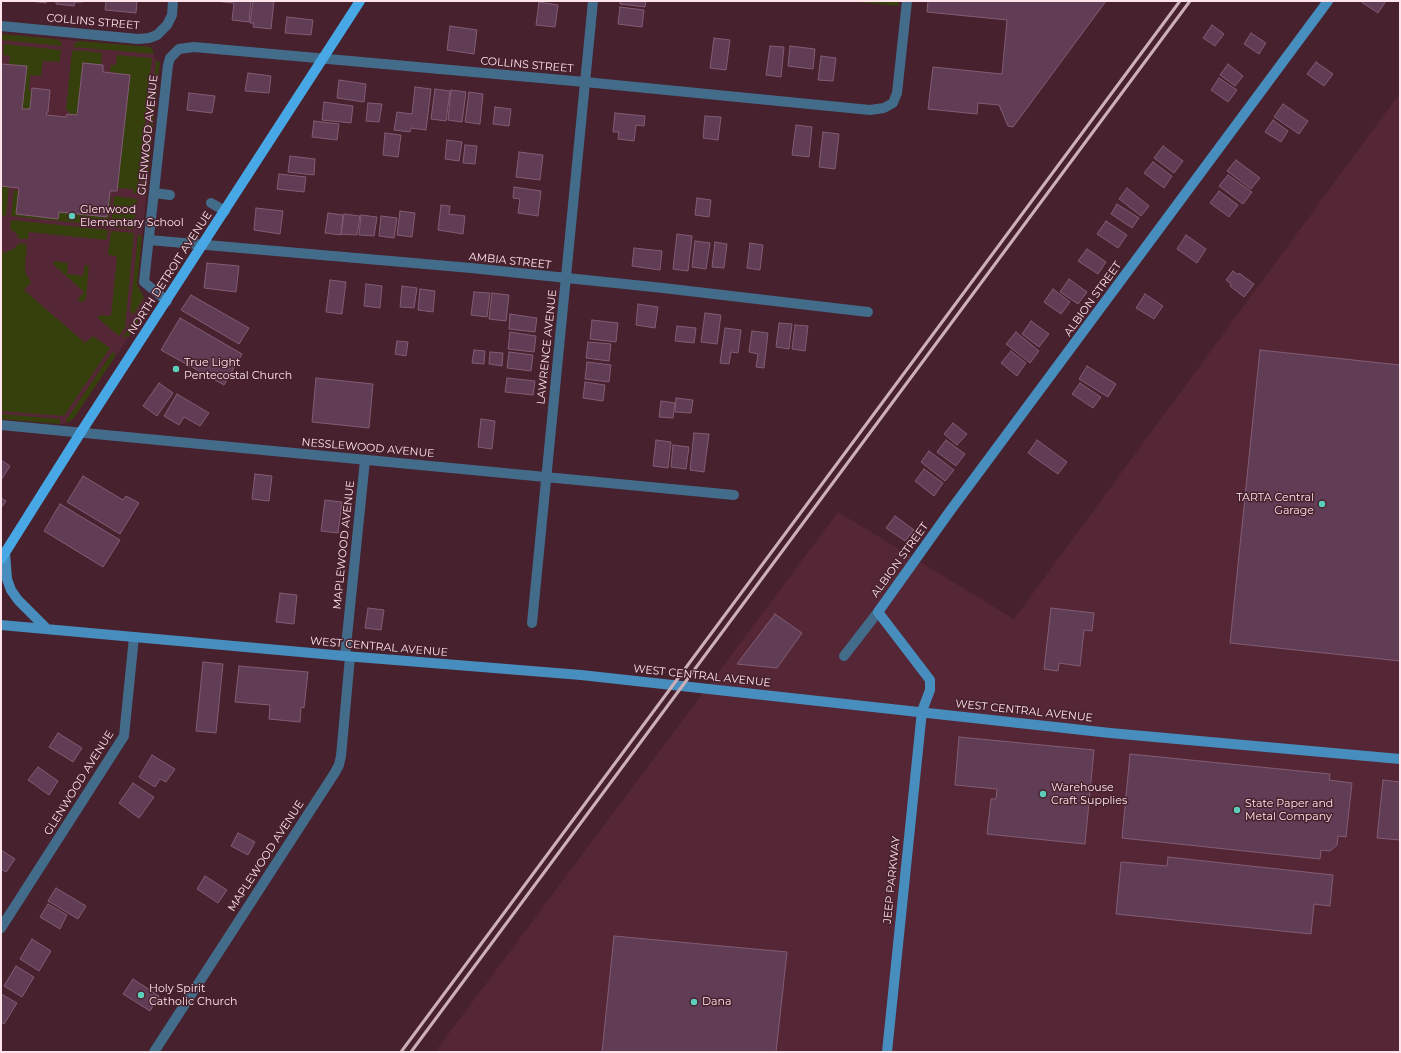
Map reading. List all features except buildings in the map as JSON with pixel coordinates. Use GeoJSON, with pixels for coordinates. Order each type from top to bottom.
{"type":"FeatureCollection","features":[{"type":"Feature","properties":{"kind":"main road","name":"NORTH DETROIT AVENUE"},"geometry":{"type":"LineString","coordinates":[[3,556],[81,432],[360,1]]}},
{"type":"Feature","properties":{"kind":"main road","name":"ALBION STREET"},"geometry":{"type":"LineString","coordinates":[[922,712],[930,690],[930,680],[878,612],[955,504],[1328,1]]}},
{"type":"Feature","properties":{"kind":"main road"},"geometry":{"type":"LineString","coordinates":[[3,556],[7,579],[11,590],[18,600],[46,629]]}},
{"type":"Feature","properties":{"kind":"main road","name":"WEST CENTRAL AVENUE"},"geometry":{"type":"LineString","coordinates":[[1,625],[348,657],[581,675],[1103,732],[1400,759]]}},
{"type":"Feature","properties":{"kind":"main road","name":"JEEP PARKWAY"},"geometry":{"type":"LineString","coordinates":[[886,1052],[922,712]]}},
{"type":"Feature","properties":{"kind":"street","name":"COLLINS STREET"},"geometry":{"type":"LineString","coordinates":[[1,26],[144,39],[154,37],[162,32],[172,15],[173,1]]}},
{"type":"Feature","properties":{"kind":"street","name":"LAWRENCE AVENUE"},"geometry":{"type":"LineString","coordinates":[[532,623],[593,1]]}},
{"type":"Feature","properties":{"kind":"street","name":"COLLINS STREET"},"geometry":{"type":"LineString","coordinates":[[170,58],[180,49],[194,46],[870,110],[884,108],[894,103],[897,93],[907,1]]}},
{"type":"Feature","properties":{"kind":"street","name":"GLENWOOD AVENUE"},"geometry":{"type":"LineString","coordinates":[[167,301],[144,282],[170,58]]}},
{"type":"Feature","properties":{"kind":"street"},"geometry":{"type":"LineString","coordinates":[[154,193],[170,195]]}},
{"type":"Feature","properties":{"kind":"street"},"geometry":{"type":"LineString","coordinates":[[211,203],[225,210]]}},
{"type":"Feature","properties":{"kind":"street","name":"AMBIA STREET"},"geometry":{"type":"LineString","coordinates":[[149,240],[471,268],[868,312]]}},
{"type":"Feature","properties":{"kind":"street","name":"NESSLEWOOD AVENUE"},"geometry":{"type":"LineString","coordinates":[[1,425],[734,495]]}},
{"type":"Feature","properties":{"kind":"street","name":"MAPLEWOOD AVENUE"},"geometry":{"type":"LineString","coordinates":[[154,1052],[339,764],[341,756],[365,460]]}},
{"type":"Feature","properties":{"kind":"street","name":"ALBION STREET"},"geometry":{"type":"LineString","coordinates":[[844,656],[878,612]]}},
{"type":"Feature","properties":{"kind":"street","name":"GLENWOOD AVENUE"},"geometry":{"type":"LineString","coordinates":[[1,928],[121,741],[125,731],[134,637]]}},
{"type":"Feature","properties":{"kind":"shaded area","name":"Glenwood Elementary School"},"geometry":{"type":"Polygon","coordinates":[[[1,34],[151,47],[156,60],[160,62],[137,285],[144,297],[144,309],[132,332],[77,413],[71,421],[63,424],[1,419],[1,34]]]}},
{"type":"Feature","properties":{"kind":"shaded area"},"geometry":{"type":"Polygon","coordinates":[[[1400,93],[1400,1052],[435,1052],[838,512],[1014,619],[1400,93]]]}},
{"type":"Feature","properties":{"kind":"green space"},"geometry":{"type":"Polygon","coordinates":[[[849,1],[899,1],[898,6],[849,1]]]}},
{"type":"Feature","properties":{"kind":"green space"},"geometry":{"type":"Polygon","coordinates":[[[1,34],[55,39],[60,41],[62,46],[1,40],[1,34]]]}},
{"type":"Feature","properties":{"kind":"green space"},"geometry":{"type":"Polygon","coordinates":[[[79,41],[151,47],[154,54],[73,47],[74,44],[79,41]]]}},
{"type":"Feature","properties":{"kind":"green space"},"geometry":{"type":"Polygon","coordinates":[[[4,44],[61,50],[60,62],[43,61],[41,76],[30,75],[29,91],[32,91],[30,109],[22,109],[27,67],[9,64],[10,56],[3,55],[4,44]]]}},
{"type":"Feature","properties":{"kind":"green space"},"geometry":{"type":"Polygon","coordinates":[[[76,50],[102,53],[101,65],[83,63],[77,115],[69,114],[69,111],[66,111],[72,51],[76,50]]]}},
{"type":"Feature","properties":{"kind":"green space"},"geometry":{"type":"Polygon","coordinates":[[[117,55],[152,58],[138,193],[133,193],[133,189],[117,188],[130,75],[110,72],[111,65],[116,65],[117,55]]]}},
{"type":"Feature","properties":{"kind":"green space"},"geometry":{"type":"Polygon","coordinates":[[[156,60],[160,62],[146,195],[142,194],[156,60]]]}},
{"type":"Feature","properties":{"kind":"green space"},"geometry":{"type":"Polygon","coordinates":[[[1,186],[9,187],[6,216],[1,215],[1,186]]]}},
{"type":"Feature","properties":{"kind":"green space"},"geometry":{"type":"Polygon","coordinates":[[[14,190],[19,191],[17,214],[58,219],[59,212],[111,196],[108,226],[11,216],[14,190]]]}},
{"type":"Feature","properties":{"kind":"green space"},"geometry":{"type":"Polygon","coordinates":[[[114,196],[137,199],[134,229],[111,227],[114,196]]]}},
{"type":"Feature","properties":{"kind":"green space"},"geometry":{"type":"Polygon","coordinates":[[[11,220],[108,230],[106,240],[29,232],[28,239],[19,239],[16,233],[10,229],[11,220]]]}},
{"type":"Feature","properties":{"kind":"green space"},"geometry":{"type":"Polygon","coordinates":[[[111,231],[134,233],[125,328],[119,336],[98,318],[99,315],[111,316],[117,256],[108,255],[111,231]]]}},
{"type":"Feature","properties":{"kind":"green space"},"geometry":{"type":"Polygon","coordinates":[[[138,234],[142,237],[137,285],[144,297],[134,314],[130,312],[138,234]]]}},
{"type":"Feature","properties":{"kind":"green space"},"geometry":{"type":"Polygon","coordinates":[[[19,243],[27,244],[25,267],[26,274],[31,282],[24,290],[85,343],[93,336],[110,348],[64,416],[1,411],[1,252],[7,253],[7,251],[14,249],[19,243]]]}},
{"type":"Feature","properties":{"kind":"green space"},"geometry":{"type":"Polygon","coordinates":[[[54,261],[68,263],[67,274],[83,276],[85,265],[89,266],[86,297],[84,301],[80,302],[78,299],[84,292],[54,265],[54,261]]]}},
{"type":"Feature","properties":{"kind":"green space"},"geometry":{"type":"Polygon","coordinates":[[[145,304],[140,317],[129,336],[122,338],[145,304]]]}},
{"type":"Feature","properties":{"kind":"green space"},"geometry":{"type":"Polygon","coordinates":[[[113,351],[115,355],[113,360],[73,419],[67,423],[66,420],[113,351]]]}},
{"type":"Feature","properties":{"kind":"green space"},"geometry":{"type":"Polygon","coordinates":[[[1,414],[60,419],[60,424],[1,419],[1,414]]]}},
{"type":"Feature","properties":{"kind":"railway"},"geometry":{"type":"LineString","coordinates":[[401,1052],[1180,1]]}},
{"type":"Feature","properties":{"kind":"railway"},"geometry":{"type":"LineString","coordinates":[[411,1052],[1190,1]]}},
{"type":"Feature","properties":{"kind":"place","name":"Glenwood Elementary School"},"geometry":{"type":"Point","coordinates":[72,216]}},
{"type":"Feature","properties":{"kind":"place","name":"True Light Pentecostal Church"},"geometry":{"type":"Point","coordinates":[176,369]}},
{"type":"Feature","properties":{"kind":"place","name":"TARTA Central Garage"},"geometry":{"type":"Point","coordinates":[1322,504]}},
{"type":"Feature","properties":{"kind":"place","name":"Warehouse Craft Supplies"},"geometry":{"type":"Point","coordinates":[1043,794]}},
{"type":"Feature","properties":{"kind":"place","name":"State Paper and Metal Company"},"geometry":{"type":"Point","coordinates":[1237,810]}},
{"type":"Feature","properties":{"kind":"place","name":"Holy Spirit Catholic Church"},"geometry":{"type":"Point","coordinates":[141,995]}},
{"type":"Feature","properties":{"kind":"place","name":"Dana"},"geometry":{"type":"Point","coordinates":[694,1002]}}]}
